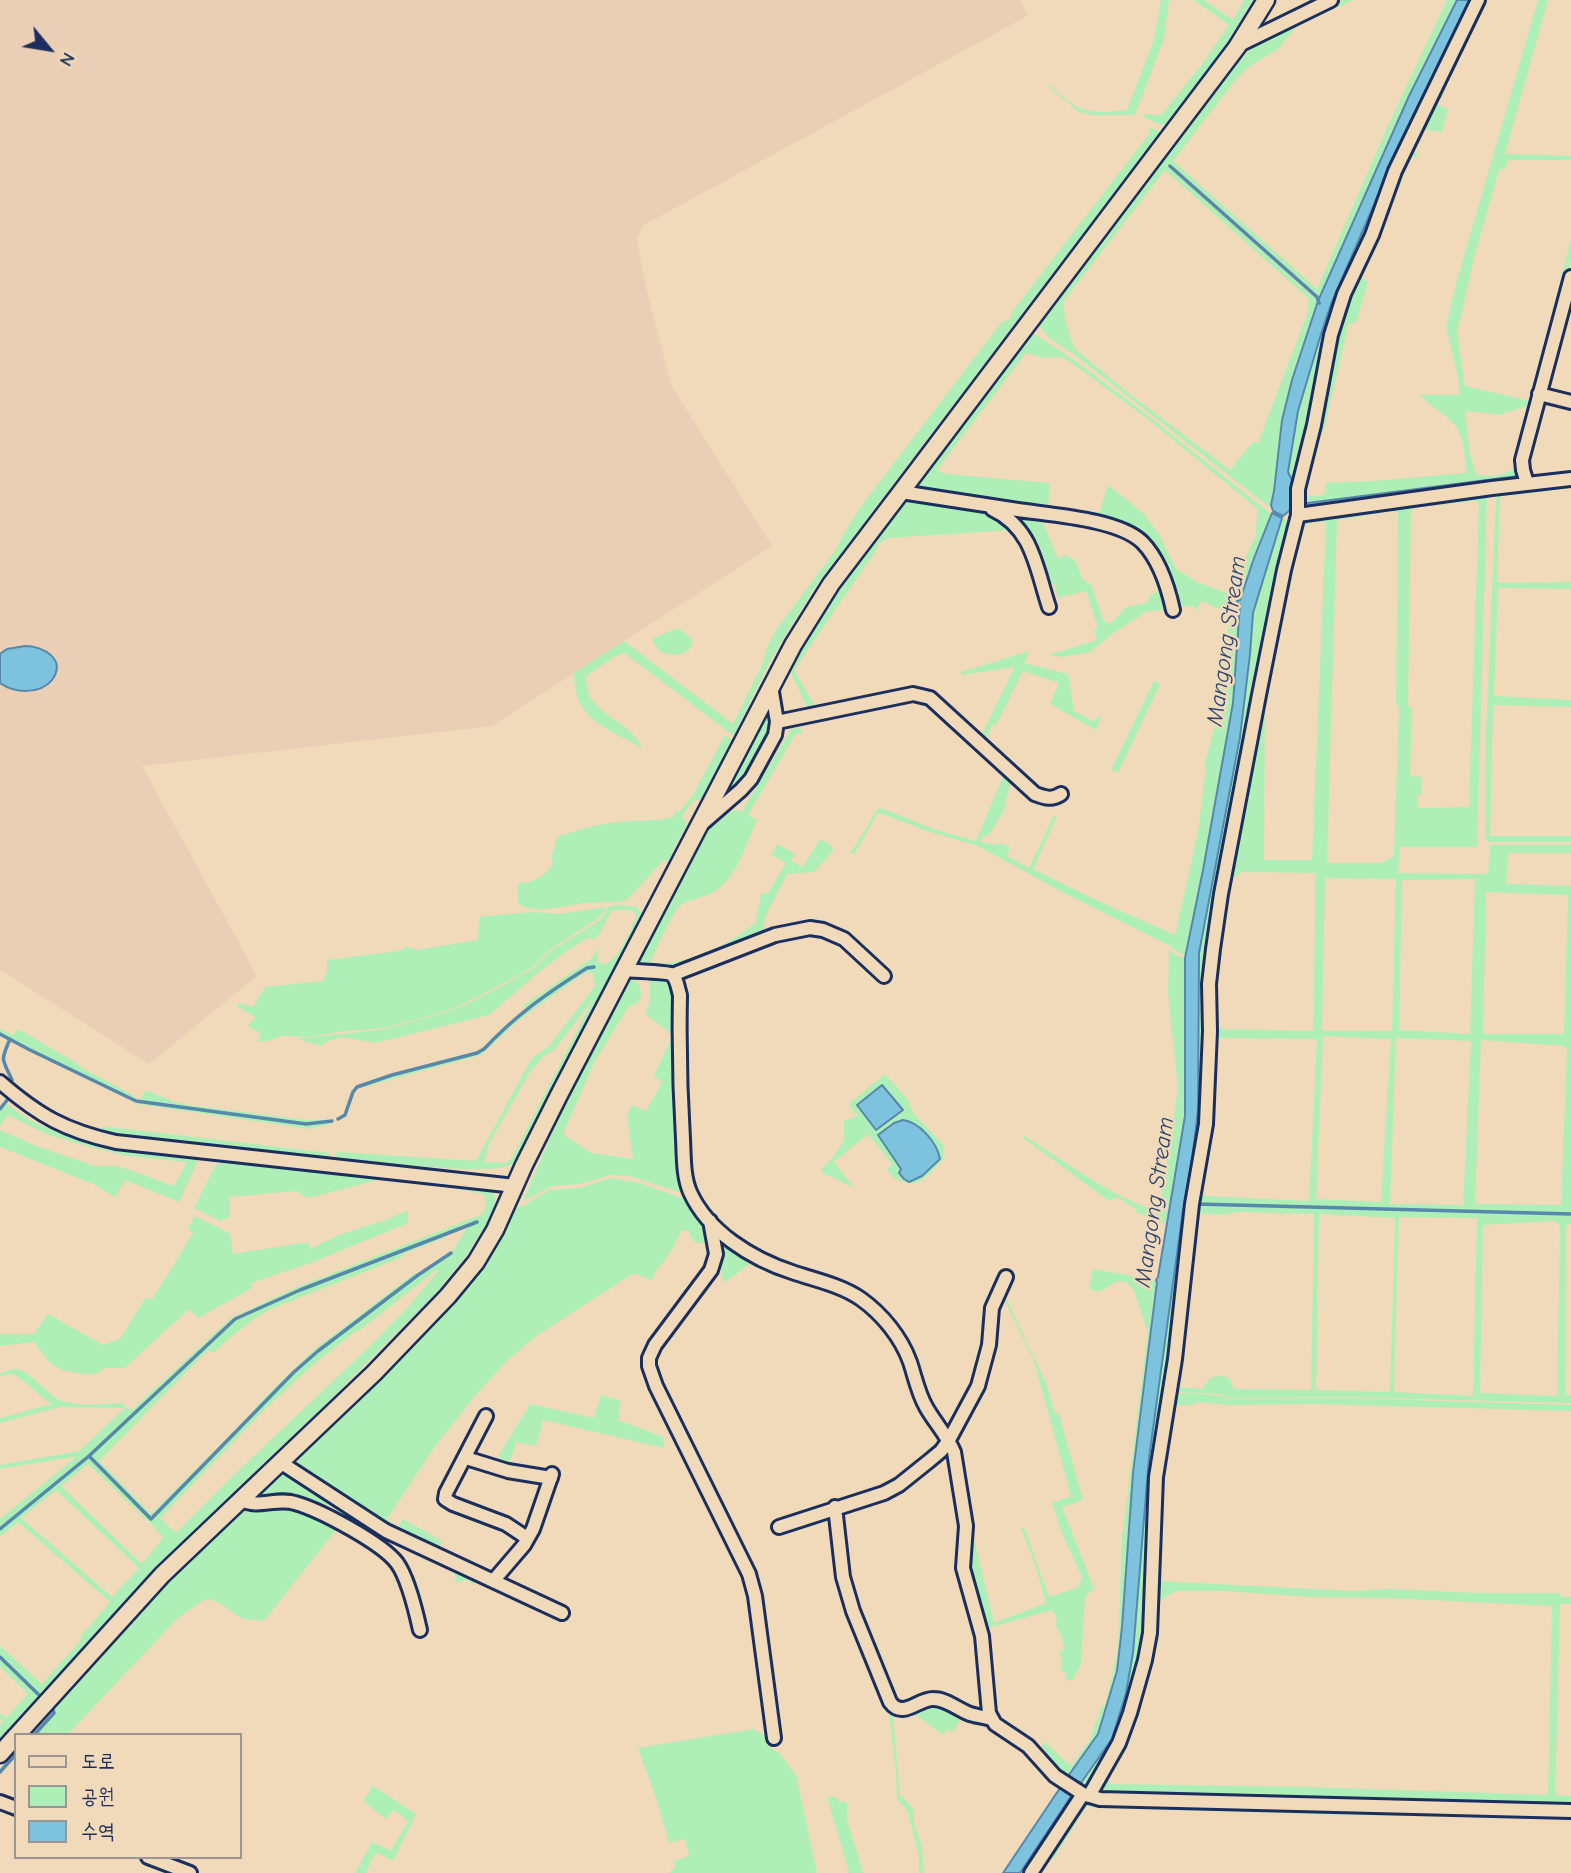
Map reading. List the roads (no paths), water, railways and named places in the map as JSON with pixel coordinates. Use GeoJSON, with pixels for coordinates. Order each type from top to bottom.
{"type":"FeatureCollection","features":[{"type":"Feature","properties":{"kind":"main road"},"geometry":{"type":"LineString","coordinates":[[18,1733],[154,1583],[374,1373],[463,1280],[476,1262],[495,1230],[553,1107],[771,685],[819,601],[1237,47],[1266,0]]}},
{"type":"Feature","properties":{"kind":"main road"},"geometry":{"type":"LineString","coordinates":[[0,1754],[14,1737]]}},
{"type":"Feature","properties":{"kind":"street"},"geometry":{"type":"LineString","coordinates":[[1237,47],[1331,0]]}},
{"type":"Feature","properties":{"kind":"street"},"geometry":{"type":"LineString","coordinates":[[1031,1873],[1123,1733],[1145,1660],[1150,1633],[1156,1477],[1175,1359],[1192,1204],[1206,1124],[1209,984],[1213,949],[1259,695],[1298,515],[1298,489],[1314,425],[1331,335],[1395,171],[1478,0]]}},
{"type":"Feature","properties":{"kind":"street"},"geometry":{"type":"LineString","coordinates":[[1527,483],[1522,460],[1539,394],[1566,320],[1571,277]]}},
{"type":"Feature","properties":{"kind":"street"},"geometry":{"type":"LineString","coordinates":[[1539,394],[1571,402]]}},
{"type":"Feature","properties":{"kind":"street"},"geometry":{"type":"LineString","coordinates":[[1298,515],[1571,479]]}},
{"type":"Feature","properties":{"kind":"street"},"geometry":{"type":"LineString","coordinates":[[901,492],[1116,527],[1134,536],[1147,548],[1156,562],[1173,610]]}},
{"type":"Feature","properties":{"kind":"street"},"geometry":{"type":"LineString","coordinates":[[981,504],[1006,516],[1024,535],[1049,607]]}},
{"type":"Feature","properties":{"kind":"street"},"geometry":{"type":"LineString","coordinates":[[697,828],[751,779],[775,735],[777,722],[771,685]]}},
{"type":"Feature","properties":{"kind":"street"},"geometry":{"type":"LineString","coordinates":[[777,722],[913,694],[923,695],[950,714],[1035,794],[1046,798],[1061,794]]}},
{"type":"Feature","properties":{"kind":"street"},"geometry":{"type":"LineString","coordinates":[[625,970],[672,975],[775,935],[810,928],[844,939],[884,976]]}},
{"type":"Feature","properties":{"kind":"street"},"geometry":{"type":"LineString","coordinates":[[672,975],[680,995],[679,1088],[686,1176],[690,1192],[719,1231],[748,1252],[770,1264],[849,1292],[875,1310],[905,1350],[926,1407],[949,1440],[954,1452],[966,1526],[963,1568],[982,1636],[991,1719],[995,1724],[1028,1746],[1055,1776],[1083,1794],[1100,1799],[1571,1811]]}},
{"type":"Feature","properties":{"kind":"street"},"geometry":{"type":"LineString","coordinates":[[0,1082],[25,1104],[53,1121],[116,1142],[515,1186]]}},
{"type":"Feature","properties":{"kind":"street"},"geometry":{"type":"LineString","coordinates":[[710,1220],[716,1254],[711,1270],[650,1352],[649,1366],[663,1401],[749,1574],[755,1596],[774,1738]]}},
{"type":"Feature","properties":{"kind":"street"},"geometry":{"type":"LineString","coordinates":[[779,1527],[877,1495],[899,1485],[935,1456],[949,1440],[978,1386],[989,1345],[992,1308],[1006,1277]]}},
{"type":"Feature","properties":{"kind":"street"},"geometry":{"type":"LineString","coordinates":[[486,1416],[446,1493],[445,1500],[506,1524],[527,1538]]}},
{"type":"Feature","properties":{"kind":"street"},"geometry":{"type":"LineString","coordinates":[[466,1458],[508,1471],[552,1476],[533,1529],[511,1563],[494,1580]]}},
{"type":"Feature","properties":{"kind":"street"},"geometry":{"type":"LineString","coordinates":[[280,1461],[386,1531],[562,1613]]}},
{"type":"Feature","properties":{"kind":"street"},"geometry":{"type":"LineString","coordinates":[[242,1500],[252,1504],[293,1502],[332,1520],[380,1548],[391,1556],[402,1570],[421,1630]]}},
{"type":"Feature","properties":{"kind":"street"},"geometry":{"type":"LineString","coordinates":[[835,1507],[843,1577],[853,1611],[893,1706],[903,1710],[933,1699],[991,1719]]}},
{"type":"Feature","properties":{"kind":"street"},"geometry":{"type":"LineString","coordinates":[[153,1859],[190,1873]]}},
{"type":"Feature","properties":{"kind":"water"},"geometry":{"type":"Polygon","coordinates":[[[1457,0],[1470,0],[1399,147],[1331,304],[1298,411],[1288,472],[1293,482],[1297,510],[1289,511],[1283,516],[1273,511],[1271,505],[1282,420],[1318,301],[1409,96],[1457,0]]]}},
{"type":"Feature","properties":{"kind":"water"},"geometry":{"type":"Polygon","coordinates":[[[1518,476],[1518,479],[1300,511],[1300,504],[1518,476]]]}},
{"type":"Feature","properties":{"kind":"water"},"geometry":{"type":"Polygon","coordinates":[[[1272,513],[1282,518],[1253,613],[1240,737],[1199,953],[1198,1110],[1185,1201],[1189,1203],[1188,1208],[1183,1210],[1149,1458],[1133,1653],[1126,1693],[1112,1739],[1078,1787],[1066,1779],[1098,1734],[1117,1671],[1133,1473],[1156,1280],[1185,1116],[1185,958],[1233,703],[1240,604],[1237,601],[1240,600],[1272,513]]]}},
{"type":"Feature","properties":{"kind":"water"},"geometry":{"type":"Polygon","coordinates":[[[25,646],[45,651],[55,660],[57,666],[56,673],[47,685],[27,691],[12,689],[0,683],[0,654],[7,649],[25,646]]]}},
{"type":"Feature","properties":{"kind":"water"},"geometry":{"type":"Polygon","coordinates":[[[882,1085],[903,1110],[876,1130],[857,1105],[882,1085]]]}},
{"type":"Feature","properties":{"kind":"water"},"geometry":{"type":"Polygon","coordinates":[[[903,1120],[926,1134],[940,1159],[922,1176],[909,1182],[899,1173],[901,1169],[878,1135],[903,1120]]]}},
{"type":"Feature","properties":{"kind":"water"},"geometry":{"type":"Polygon","coordinates":[[[1062,1785],[1074,1792],[1020,1873],[1003,1873],[1062,1785]]]}},
{"type":"Feature","properties":{"kind":"waterway"},"geometry":{"type":"LineString","coordinates":[[1170,166],[1317,297],[1319,303]]}},
{"type":"Feature","properties":{"kind":"waterway"},"geometry":{"type":"LineString","coordinates":[[338,1119],[345,1115],[357,1087],[477,1053],[545,996],[587,968],[594,967]]}},
{"type":"Feature","properties":{"kind":"waterway"},"geometry":{"type":"LineString","coordinates":[[0,1034],[136,1101],[306,1124],[332,1121]]}},
{"type":"Feature","properties":{"kind":"waterway"},"geometry":{"type":"LineString","coordinates":[[10,1039],[4,1060],[12,1080]]}},
{"type":"Feature","properties":{"kind":"waterway"},"geometry":{"type":"LineString","coordinates":[[0,1109],[8,1099]]}},
{"type":"Feature","properties":{"kind":"waterway"},"geometry":{"type":"LineString","coordinates":[[1196,1204],[1571,1214]]}},
{"type":"Feature","properties":{"kind":"waterway"},"geometry":{"type":"LineString","coordinates":[[0,1529],[89,1456],[235,1319],[300,1290],[477,1222]]}},
{"type":"Feature","properties":{"kind":"waterway"},"geometry":{"type":"LineString","coordinates":[[89,1456],[151,1519],[294,1372],[418,1275],[451,1253]]}},
{"type":"Feature","properties":{"kind":"waterway"},"geometry":{"type":"LineString","coordinates":[[0,1657],[38,1694]]}},
{"type":"Feature","properties":{"kind":"waterway"},"geometry":{"type":"LineString","coordinates":[[36,1733],[54,1713],[53,1710]]}},
{"type":"Feature","properties":{"kind":"waterway"},"geometry":{"type":"LineString","coordinates":[[0,1772],[14,1756]]}},
{"type":"Feature","properties":{"kind":"water label","name":"Mangong Stream"},"geometry":{"type":"Point","coordinates":[1227,641]}},
{"type":"Feature","properties":{"kind":"water label","name":"Mangong Stream"},"geometry":{"type":"Point","coordinates":[1155,1202]}}]}
